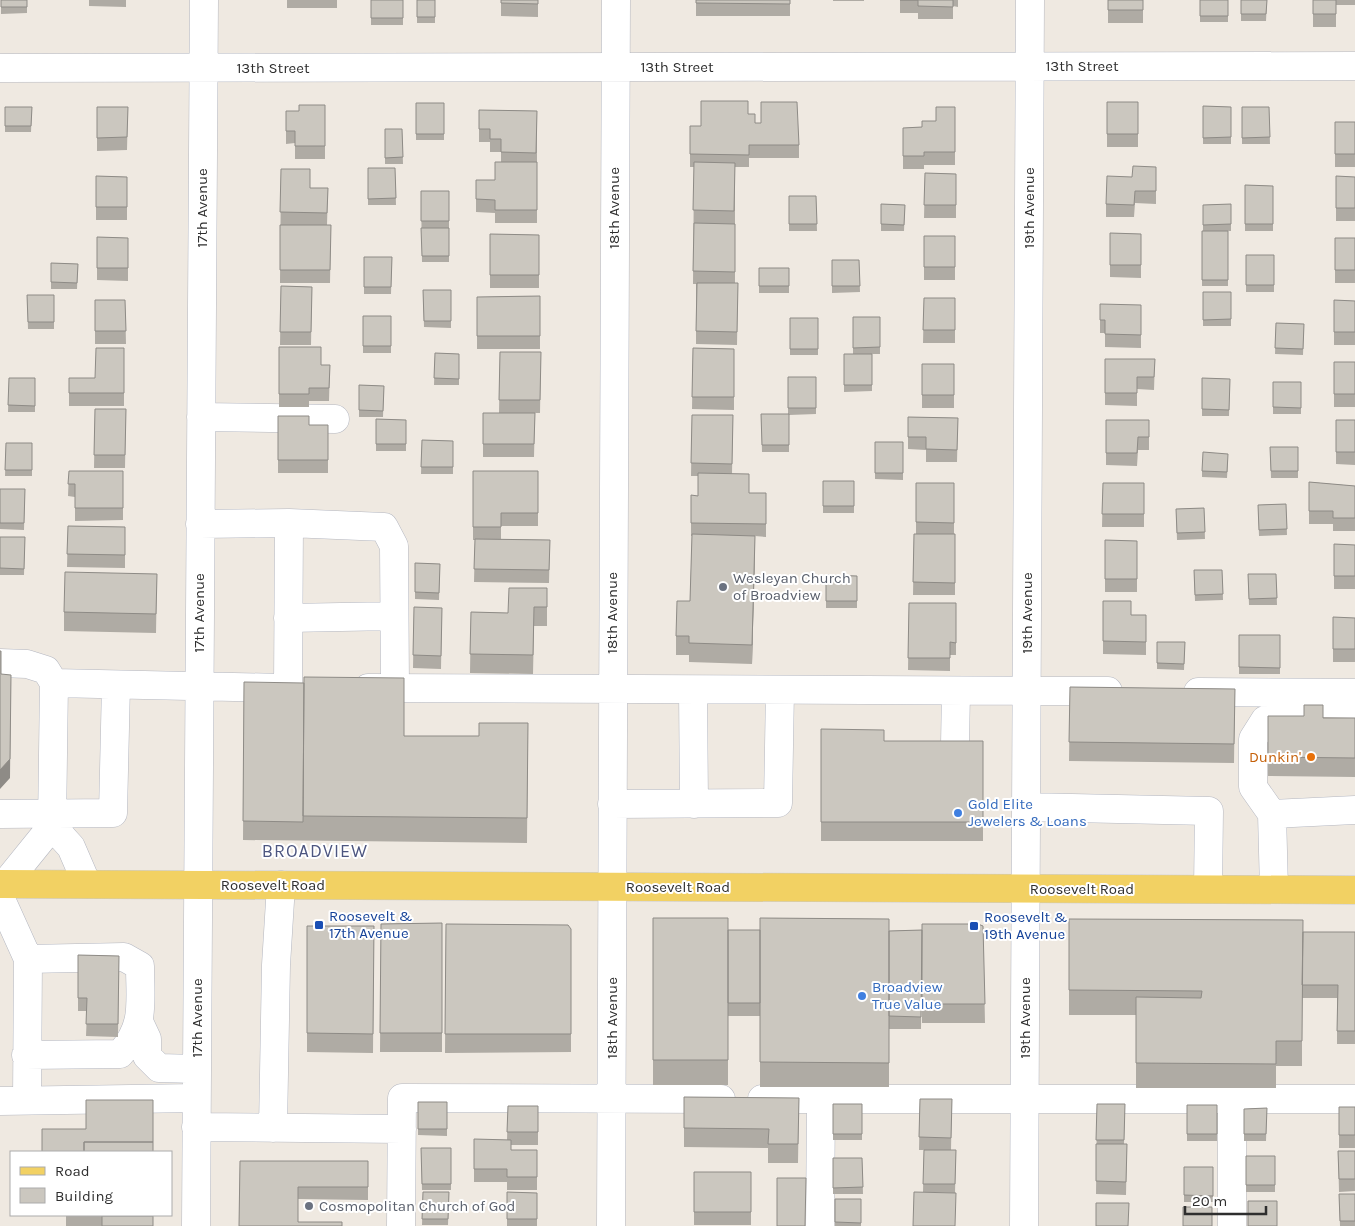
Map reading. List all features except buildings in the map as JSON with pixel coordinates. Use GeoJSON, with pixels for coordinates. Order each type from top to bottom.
{"type":"FeatureCollection","features":[{"type":"Feature","properties":{"kind":"main road","name":"Roosevelt Road"},"geometry":{"type":"LineString","coordinates":[[2,889],[87,884],[1355,890]]}},
{"type":"Feature","properties":{"kind":"street","name":"17th Avenue"},"geometry":{"type":"LineString","coordinates":[[196,1226],[196,885],[204,0]]}},
{"type":"Feature","properties":{"kind":"street","name":"18th Avenue"},"geometry":{"type":"LineString","coordinates":[[611,1226],[616,0]]}},
{"type":"Feature","properties":{"kind":"street","name":"19th Avenue"},"geometry":{"type":"LineString","coordinates":[[1024,1226],[1030,0]]}},
{"type":"Feature","properties":{"kind":"street","name":"13th Street"},"geometry":{"type":"LineString","coordinates":[[0,68],[1355,66]]}},
{"type":"Feature","properties":{"kind":"street"},"geometry":{"type":"LineString","coordinates":[[201,417],[335,419]]}},
{"type":"Feature","properties":{"kind":"street"},"geometry":{"type":"LineString","coordinates":[[200,524],[384,527],[394,546],[395,688]]}},
{"type":"Feature","properties":{"kind":"street"},"geometry":{"type":"LineString","coordinates":[[288,688],[289,524]]}},
{"type":"Feature","properties":{"kind":"street"},"geometry":{"type":"LineString","coordinates":[[288,618],[394,616]]}},
{"type":"Feature","properties":{"kind":"street"},"geometry":{"type":"LineString","coordinates":[[0,663],[27,664],[46,670],[54,683],[51,820],[2,889],[28,959],[26,1055],[13,1100],[196,1098]]}},
{"type":"Feature","properties":{"kind":"street"},"geometry":{"type":"LineString","coordinates":[[54,683],[317,688]]}},
{"type":"Feature","properties":{"kind":"street"},"geometry":{"type":"LineString","coordinates":[[0,814],[51,820],[113,813],[116,685]]}},
{"type":"Feature","properties":{"kind":"street"},"geometry":{"type":"LineString","coordinates":[[346,688],[1130,691]]}},
{"type":"Feature","properties":{"kind":"street"},"geometry":{"type":"LineString","coordinates":[[693,690],[694,804]]}},
{"type":"Feature","properties":{"kind":"street"},"geometry":{"type":"LineString","coordinates":[[612,804],[778,803],[780,690]]}},
{"type":"Feature","properties":{"kind":"street"},"geometry":{"type":"LineString","coordinates":[[955,745],[956,691]]}},
{"type":"Feature","properties":{"kind":"street"},"geometry":{"type":"LineString","coordinates":[[1170,692],[1355,693]]}},
{"type":"Feature","properties":{"kind":"street"},"geometry":{"type":"LineString","coordinates":[[1274,889],[1272,814],[1252,787],[1253,739],[1265,720],[1355,719]]}},
{"type":"Feature","properties":{"kind":"street"},"geometry":{"type":"LineString","coordinates":[[1026,807],[1208,811],[1208,889]]}},
{"type":"Feature","properties":{"kind":"street"},"geometry":{"type":"LineString","coordinates":[[1272,814],[1355,810]]}},
{"type":"Feature","properties":{"kind":"street"},"geometry":{"type":"LineString","coordinates":[[51,820],[71,847],[87,884]]}},
{"type":"Feature","properties":{"kind":"street"},"geometry":{"type":"LineString","coordinates":[[273,1128],[276,964],[282,885]]}},
{"type":"Feature","properties":{"kind":"street"},"geometry":{"type":"LineString","coordinates":[[28,959],[124,956],[140,966],[140,1024],[147,1039],[147,1056],[160,1068],[196,1069]]}},
{"type":"Feature","properties":{"kind":"street"},"geometry":{"type":"LineString","coordinates":[[26,1055],[120,1054],[129,1044],[140,1024]]}},
{"type":"Feature","properties":{"kind":"street"},"geometry":{"type":"LineString","coordinates":[[401,1226],[402,1098],[1355,1100]]}},
{"type":"Feature","properties":{"kind":"street"},"geometry":{"type":"LineString","coordinates":[[820,1226],[821,1099]]}},
{"type":"Feature","properties":{"kind":"street"},"geometry":{"type":"LineString","coordinates":[[1232,1100],[1232,1226]]}},
{"type":"Feature","properties":{"kind":"street"},"geometry":{"type":"LineString","coordinates":[[196,1127],[402,1129]]}},
{"type":"Feature","properties":{"kind":"place","name":"Wesleyan Church of Broadview"},"geometry":{"type":"Point","coordinates":[723,587]}},
{"type":"Feature","properties":{"kind":"place","name":"Dunkin'"},"geometry":{"type":"Point","coordinates":[1311,757]}},
{"type":"Feature","properties":{"kind":"place","name":"Gold Elite Jewelers & Loans"},"geometry":{"type":"Point","coordinates":[958,813]}},
{"type":"Feature","properties":{"kind":"place","name":"Roosevelt & 17th Avenue"},"geometry":{"type":"Point","coordinates":[319,925]}},
{"type":"Feature","properties":{"kind":"place","name":"Roosevelt & 19th Avenue"},"geometry":{"type":"Point","coordinates":[974,926]}},
{"type":"Feature","properties":{"kind":"place","name":"Broadview True Value"},"geometry":{"type":"Point","coordinates":[862,996]}},
{"type":"Feature","properties":{"kind":"place","name":"Cosmopolitan Church of God"},"geometry":{"type":"Point","coordinates":[309,1206]}},
{"type":"Feature","properties":{"kind":"district","name":"BROADVIEW"},"geometry":{"type":"Point","coordinates":[315,851]}}]}
